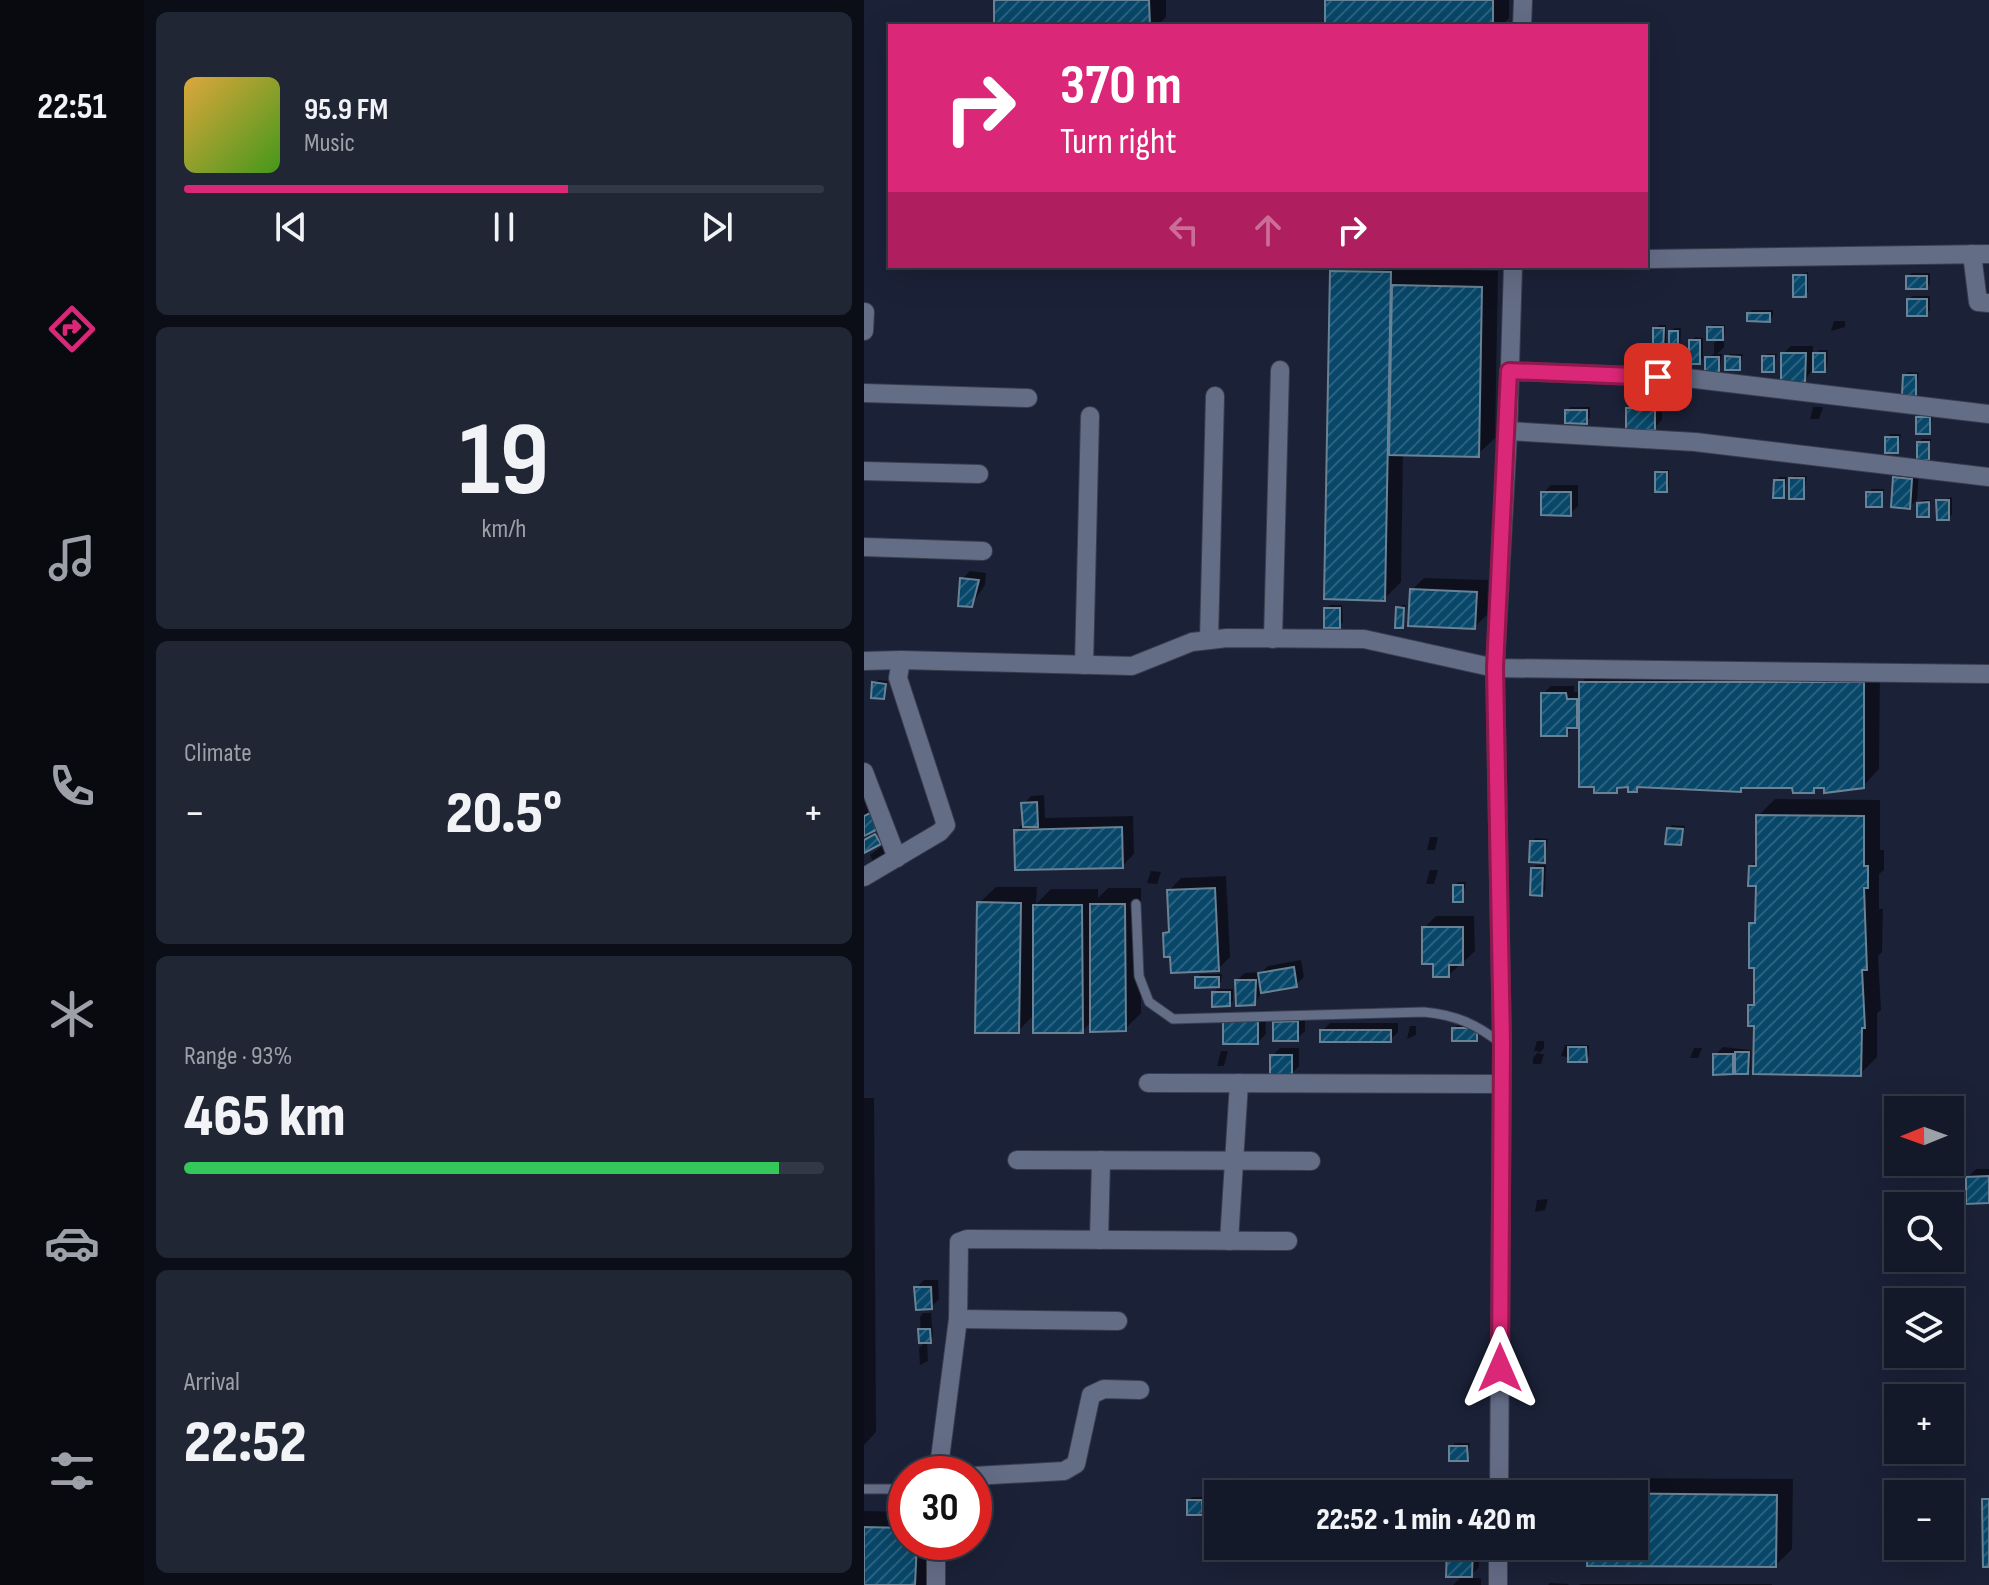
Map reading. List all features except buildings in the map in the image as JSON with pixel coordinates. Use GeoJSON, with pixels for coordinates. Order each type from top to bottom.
{"type":"FeatureCollection","features":[{"type":"Feature","properties":{"kind":"street"},"geometry":{"type":"LineString","coordinates":[[1522,24],[1523,0]]}},
{"type":"Feature","properties":{"kind":"street"},"geometry":{"type":"LineString","coordinates":[[1648,259],[1980,254],[1975,295],[1978,302],[1989,303]]}},
{"type":"Feature","properties":{"kind":"street"},"geometry":{"type":"LineString","coordinates":[[1499,1480],[1502,1044],[1495,668],[1513,268]]}},
{"type":"Feature","properties":{"kind":"street"},"geometry":{"type":"LineString","coordinates":[[864,331],[865,312]]}},
{"type":"Feature","properties":{"kind":"street"},"geometry":{"type":"LineString","coordinates":[[1273,639],[1280,370]]}},
{"type":"Feature","properties":{"kind":"street"},"geometry":{"type":"LineString","coordinates":[[1509,371],[1687,378],[1989,414]]}},
{"type":"Feature","properties":{"kind":"street"},"geometry":{"type":"LineString","coordinates":[[864,393],[1028,398]]}},
{"type":"Feature","properties":{"kind":"street"},"geometry":{"type":"LineString","coordinates":[[1209,640],[1215,396]]}},
{"type":"Feature","properties":{"kind":"street"},"geometry":{"type":"LineString","coordinates":[[1084,665],[1090,416]]}},
{"type":"Feature","properties":{"kind":"street"},"geometry":{"type":"LineString","coordinates":[[1508,431],[1695,442],[1989,477]]}},
{"type":"Feature","properties":{"kind":"street"},"geometry":{"type":"LineString","coordinates":[[864,471],[979,474]]}},
{"type":"Feature","properties":{"kind":"street"},"geometry":{"type":"LineString","coordinates":[[864,547],[983,551]]}},
{"type":"Feature","properties":{"kind":"street"},"geometry":{"type":"LineString","coordinates":[[864,661],[1136,666],[1186,644],[1209,640],[1364,639],[1495,668],[1989,674]]}},
{"type":"Feature","properties":{"kind":"street"},"geometry":{"type":"LineString","coordinates":[[864,877],[946,825],[898,678],[901,660]]}},
{"type":"Feature","properties":{"kind":"street"},"geometry":{"type":"LineString","coordinates":[[864,772],[897,858]]}},
{"type":"Feature","properties":{"kind":"street"},"geometry":{"type":"LineString","coordinates":[[1148,1083],[1502,1084]]}},
{"type":"Feature","properties":{"kind":"street"},"geometry":{"type":"LineString","coordinates":[[1229,1241],[1239,1083]]}},
{"type":"Feature","properties":{"kind":"street"},"geometry":{"type":"LineString","coordinates":[[1017,1160],[1311,1161]]}},
{"type":"Feature","properties":{"kind":"street"},"geometry":{"type":"LineString","coordinates":[[1099,1240],[1101,1160]]}},
{"type":"Feature","properties":{"kind":"street"},"geometry":{"type":"LineString","coordinates":[[940,1456],[958,1319],[959,1242],[967,1239],[1288,1241]]}},
{"type":"Feature","properties":{"kind":"street"},"geometry":{"type":"LineString","coordinates":[[958,1319],[1118,1321]]}},
{"type":"Feature","properties":{"kind":"street"},"geometry":{"type":"LineString","coordinates":[[992,1475],[1064,1471],[1076,1464],[1091,1395],[1104,1389],[1140,1390]]}},
{"type":"Feature","properties":{"kind":"street"},"geometry":{"type":"LineString","coordinates":[[936,1560],[936,1585]]}},
{"type":"Feature","properties":{"kind":"street"},"geometry":{"type":"LineString","coordinates":[[1498,1560],[1498,1585]]}},
{"type":"Feature","properties":{"kind":"lane"},"geometry":{"type":"LineString","coordinates":[[1136,904],[1139,976],[1149,1002],[1173,1019],[1424,1012],[1454,1015],[1477,1024],[1502,1044]]}},
{"type":"Feature","properties":{"kind":"lane"},"geometry":{"type":"LineString","coordinates":[[864,1489],[888,1489]]}},
{"type":"Feature","properties":{"kind":"route"},"geometry":{"type":"LineString","coordinates":[[1500,1368],[1502,1044],[1495,668],[1509,371],[1658,377]]}}]}
